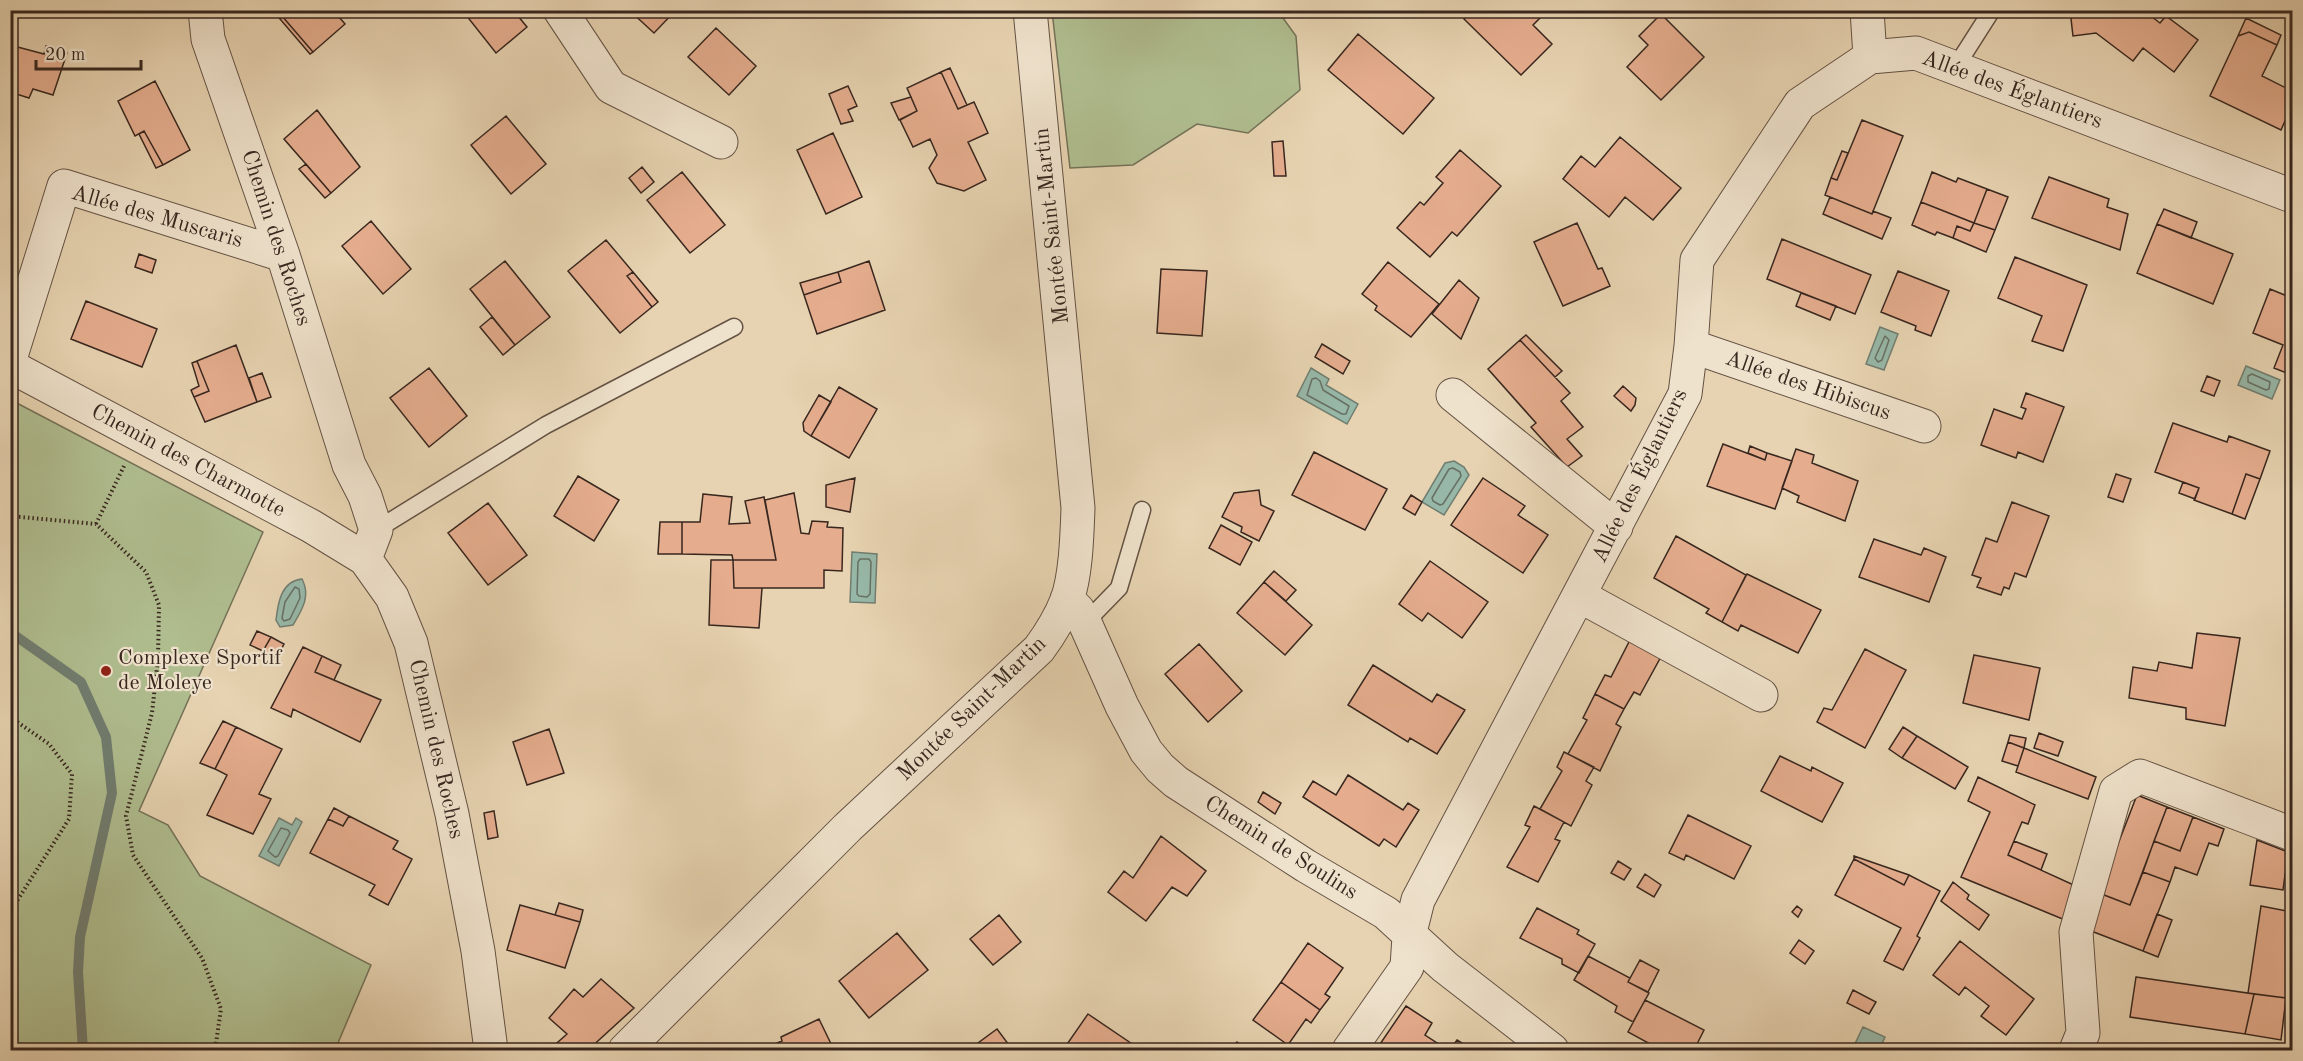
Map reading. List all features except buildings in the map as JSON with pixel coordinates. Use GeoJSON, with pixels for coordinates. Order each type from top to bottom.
{"type":"FeatureCollection","features":[{"type":"Feature","properties":{"kind":"street","name":"Chemin des Roches"},"geometry":{"type":"LineString","coordinates":[[206,10],[208,39],[283,255],[349,465],[351,507],[345,530],[360,544],[392,597],[411,643],[455,825],[478,951],[491,1050]]}},
{"type":"Feature","properties":{"kind":"street"},"geometry":{"type":"LineString","coordinates":[[560,10],[611,87],[721,142]]}},
{"type":"Feature","properties":{"kind":"street","name":"Montée Saint-Martin"},"geometry":{"type":"LineString","coordinates":[[625,1050],[848,827],[1039,649],[1053,629],[1076,611],[1078,508],[1030,10]]}},
{"type":"Feature","properties":{"kind":"street"},"geometry":{"type":"LineString","coordinates":[[1867,10],[1870,57]]}},
{"type":"Feature","properties":{"kind":"street","name":"Allée des Églantiers"},"geometry":{"type":"LineString","coordinates":[[1349,1050],[1407,967],[1409,936],[1418,900],[1685,394],[1697,260],[1800,104],[1870,57],[1916,53],[2292,196]]}},
{"type":"Feature","properties":{"kind":"street","name":"Allée des Muscaris"},"geometry":{"type":"LineString","coordinates":[[10,359],[64,186],[283,255]]}},
{"type":"Feature","properties":{"kind":"street","name":"Allée des Hibiscus"},"geometry":{"type":"LineString","coordinates":[[1691,346],[1924,426]]}},
{"type":"Feature","properties":{"kind":"street","name":"Chemin des Charmotte"},"geometry":{"type":"LineString","coordinates":[[10,366],[139,436],[360,544]]}},
{"type":"Feature","properties":{"kind":"street"},"geometry":{"type":"LineString","coordinates":[[1453,395],[1616,527]]}},
{"type":"Feature","properties":{"kind":"street"},"geometry":{"type":"LineString","coordinates":[[1580,596],[1761,695]]}},
{"type":"Feature","properties":{"kind":"street","name":"Chemin de Soulins"},"geometry":{"type":"LineString","coordinates":[[1076,611],[1122,706],[1146,750],[1160,768],[1217,810],[1386,913],[1445,967],[1552,1050]]}},
{"type":"Feature","properties":{"kind":"street"},"geometry":{"type":"LineString","coordinates":[[2076,1050],[2082,1033],[2076,932],[2116,790],[2140,776],[2292,834]]}},
{"type":"Feature","properties":{"kind":"lane"},"geometry":{"type":"LineString","coordinates":[[1955,68],[1992,10]]}},
{"type":"Feature","properties":{"kind":"lane"},"geometry":{"type":"LineString","coordinates":[[360,544],[546,425],[734,327]]}},
{"type":"Feature","properties":{"kind":"lane"},"geometry":{"type":"LineString","coordinates":[[1076,611],[1119,588],[1142,510]]}},
{"type":"Feature","properties":{"kind":"path"},"geometry":{"type":"LineString","coordinates":[[96,524],[139,436]]}},
{"type":"Feature","properties":{"kind":"path"},"geometry":{"type":"LineString","coordinates":[[10,516],[96,524],[146,572],[159,605],[158,659],[152,713],[126,816],[133,855],[202,958],[221,1009],[215,1050]]}},
{"type":"Feature","properties":{"kind":"path"},"geometry":{"type":"LineString","coordinates":[[10,717],[49,744],[72,774],[69,819],[10,912]]}},
{"type":"Feature","properties":{"kind":"green space"},"geometry":{"type":"Polygon","coordinates":[[[1052,11],[1278,11],[1296,36],[1300,90],[1248,133],[1197,124],[1133,165],[1070,168],[1052,11]]]}},
{"type":"Feature","properties":{"kind":"green space","name":"Complexe Sportif de Moleye"},"geometry":{"type":"Polygon","coordinates":[[[11,400],[263,532],[139,811],[168,825],[200,876],[371,965],[335,1050],[11,1050],[11,400]]]}},
{"type":"Feature","properties":{"kind":"water"},"geometry":{"type":"Polygon","coordinates":[[[1880,327],[1898,334],[1884,370],[1866,364],[1880,327]]]}},
{"type":"Feature","properties":{"kind":"water"},"geometry":{"type":"Polygon","coordinates":[[[2246,366],[2280,380],[2272,399],[2238,385],[2246,366]]]}},
{"type":"Feature","properties":{"kind":"water"},"geometry":{"type":"Polygon","coordinates":[[[1311,368],[1329,379],[1326,385],[1358,404],[1347,424],[1297,396],[1311,368]]]}},
{"type":"Feature","properties":{"kind":"water"},"geometry":{"type":"Polygon","coordinates":[[[1454,461],[1464,467],[1469,475],[1444,515],[1422,502],[1445,463],[1454,461]]]}},
{"type":"Feature","properties":{"kind":"water"},"geometry":{"type":"Polygon","coordinates":[[[852,552],[877,554],[875,603],[850,602],[852,552]]]}},
{"type":"Feature","properties":{"kind":"water"},"geometry":{"type":"Polygon","coordinates":[[[302,579],[306,591],[302,608],[293,625],[280,627],[276,620],[282,594],[289,584],[302,579]]]}},
{"type":"Feature","properties":{"kind":"water"},"geometry":{"type":"Polygon","coordinates":[[[279,818],[292,825],[296,818],[302,822],[279,866],[259,856],[279,818]]]}},
{"type":"Feature","properties":{"kind":"water"},"geometry":{"type":"Polygon","coordinates":[[[1863,1027],[1885,1037],[1879,1050],[1852,1050],[1863,1027]]]}},
{"type":"Feature","properties":{"kind":"waterway"},"geometry":{"type":"LineString","coordinates":[[10,632],[81,682],[106,737],[112,793],[80,937],[78,972],[83,1050]]}},
{"type":"Feature","properties":{"kind":"place","name":"Complexe Sportif de Moleye"},"geometry":{"type":"Point","coordinates":[106,671]}}]}
